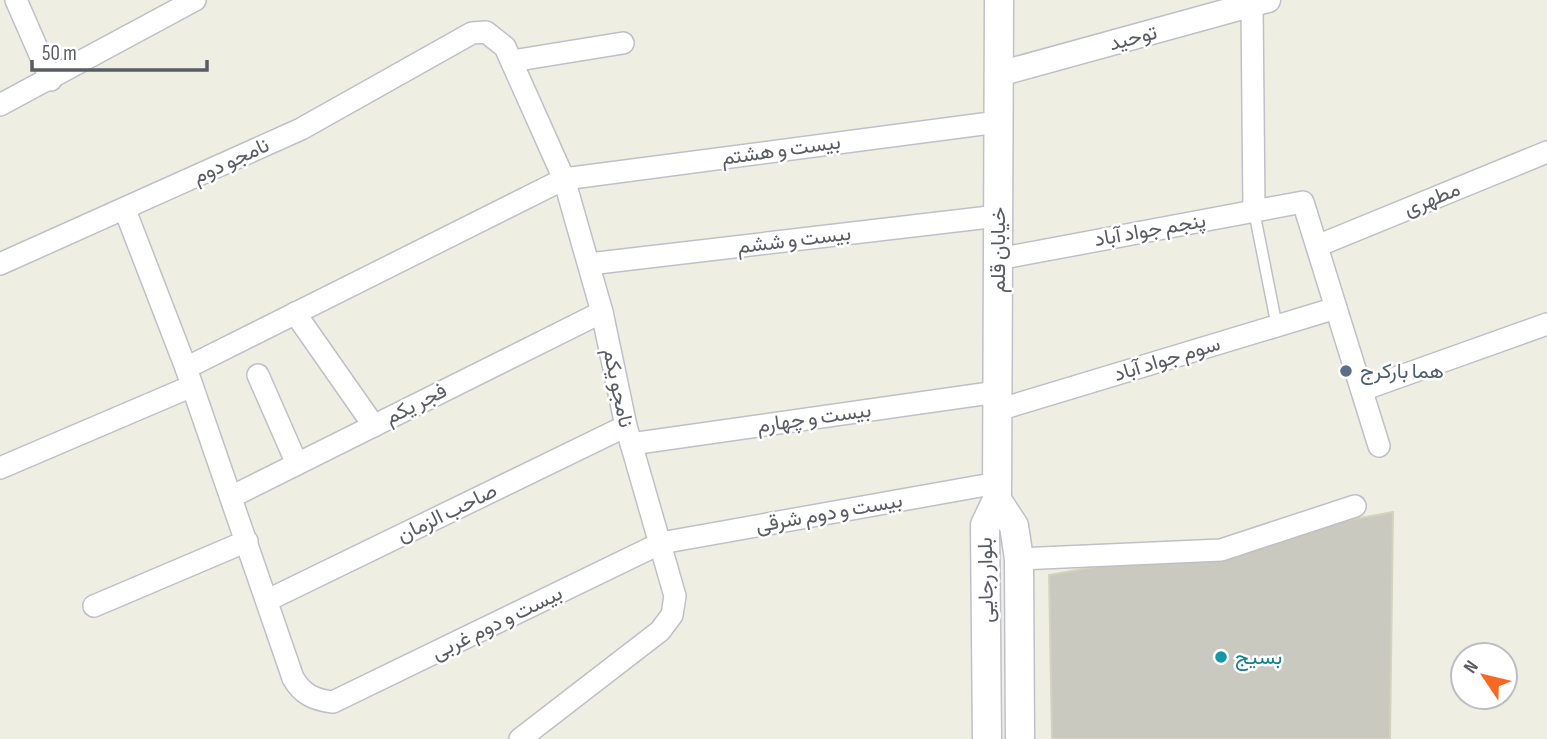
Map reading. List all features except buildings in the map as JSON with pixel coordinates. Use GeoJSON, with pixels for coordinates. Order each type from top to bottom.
{"type":"FeatureCollection","features":[{"type":"Feature","properties":{"kind":"main road","name":"خیابان قلم"},"geometry":{"type":"LineString","coordinates":[[997,491],[999,0]]}},
{"type":"Feature","properties":{"kind":"main road","name":"بلوار رجایی"},"geometry":{"type":"LineString","coordinates":[[997,491],[1014,526],[1018,559],[1020,739]]}},
{"type":"Feature","properties":{"kind":"main road","name":"بلوار رجایی"},"geometry":{"type":"LineString","coordinates":[[987,739],[985,525],[997,491]]}},
{"type":"Feature","properties":{"kind":"street"},"geometry":{"type":"LineString","coordinates":[[16,0],[51,80]]}},
{"type":"Feature","properties":{"kind":"street"},"geometry":{"type":"LineString","coordinates":[[0,105],[51,80],[195,0]]}},
{"type":"Feature","properties":{"kind":"street"},"geometry":{"type":"LineString","coordinates":[[1254,211],[1260,3]]}},
{"type":"Feature","properties":{"kind":"street","name":"توحید"},"geometry":{"type":"LineString","coordinates":[[999,74],[1260,3]]}},
{"type":"Feature","properties":{"kind":"street","name":"نامجو دوم"},"geometry":{"type":"LineString","coordinates":[[0,264],[301,129],[472,33],[486,32],[501,42]]}},
{"type":"Feature","properties":{"kind":"street","name":"نامجو یکم"},"geometry":{"type":"LineString","coordinates":[[501,42],[564,179],[602,312],[628,435],[675,596],[672,615],[660,631],[520,739]]}},
{"type":"Feature","properties":{"kind":"street"},"geometry":{"type":"LineString","coordinates":[[512,61],[623,43]]}},
{"type":"Feature","properties":{"kind":"street","name":"بیست و هشتم"},"geometry":{"type":"LineString","coordinates":[[564,179],[998,122]]}},
{"type":"Feature","properties":{"kind":"street","name":"مطهری"},"geometry":{"type":"LineString","coordinates":[[1317,246],[1547,152]]}},
{"type":"Feature","properties":{"kind":"street"},"geometry":{"type":"LineString","coordinates":[[0,468],[189,377],[295,313],[564,179]]}},
{"type":"Feature","properties":{"kind":"street","name":"پنجم جواد آباد"},"geometry":{"type":"LineString","coordinates":[[998,259],[1303,202],[1317,246]]}},
{"type":"Feature","properties":{"kind":"street"},"geometry":{"type":"LineString","coordinates":[[125,210],[189,377],[268,600]]}},
{"type":"Feature","properties":{"kind":"street","name":"بیست و ششم"},"geometry":{"type":"LineString","coordinates":[[589,264],[998,216]]}},
{"type":"Feature","properties":{"kind":"street"},"geometry":{"type":"LineString","coordinates":[[1317,246],[1379,446]]}},
{"type":"Feature","properties":{"kind":"street","name":"سوم جواد آباد"},"geometry":{"type":"LineString","coordinates":[[998,401],[1336,309]]}},
{"type":"Feature","properties":{"kind":"street","name":"فجر یکم"},"geometry":{"type":"LineString","coordinates":[[231,497],[602,312]]}},
{"type":"Feature","properties":{"kind":"street"},"geometry":{"type":"LineString","coordinates":[[295,313],[373,426]]}},
{"type":"Feature","properties":{"kind":"street"},"geometry":{"type":"LineString","coordinates":[[1362,390],[1547,324]]}},
{"type":"Feature","properties":{"kind":"street"},"geometry":{"type":"LineString","coordinates":[[258,375],[298,464]]}},
{"type":"Feature","properties":{"kind":"street","name":"بیست و چهارم"},"geometry":{"type":"LineString","coordinates":[[628,435],[998,401]]}},
{"type":"Feature","properties":{"kind":"street","name":"صاحب الزمان"},"geometry":{"type":"LineString","coordinates":[[268,600],[628,435]]}},
{"type":"Feature","properties":{"kind":"street","name":"بیست و دوم شرقی"},"geometry":{"type":"LineString","coordinates":[[661,543],[997,491]]}},
{"type":"Feature","properties":{"kind":"street"},"geometry":{"type":"LineString","coordinates":[[1018,559],[1222,550],[1355,506]]}},
{"type":"Feature","properties":{"kind":"street"},"geometry":{"type":"LineString","coordinates":[[94,606],[247,541]]}},
{"type":"Feature","properties":{"kind":"street","name":"بیست و دوم غربی"},"geometry":{"type":"LineString","coordinates":[[268,600],[299,688],[321,701],[332,702],[661,543]]}},
{"type":"Feature","properties":{"kind":"lane"},"geometry":{"type":"LineString","coordinates":[[1254,211],[1277,327]]}},
{"type":"Feature","properties":{"kind":"place","name":"هما بارکرج"},"geometry":{"type":"Point","coordinates":[1346,371]}},
{"type":"Feature","properties":{"kind":"place","name":"بسیج"},"geometry":{"type":"Point","coordinates":[1221,657]}}]}
